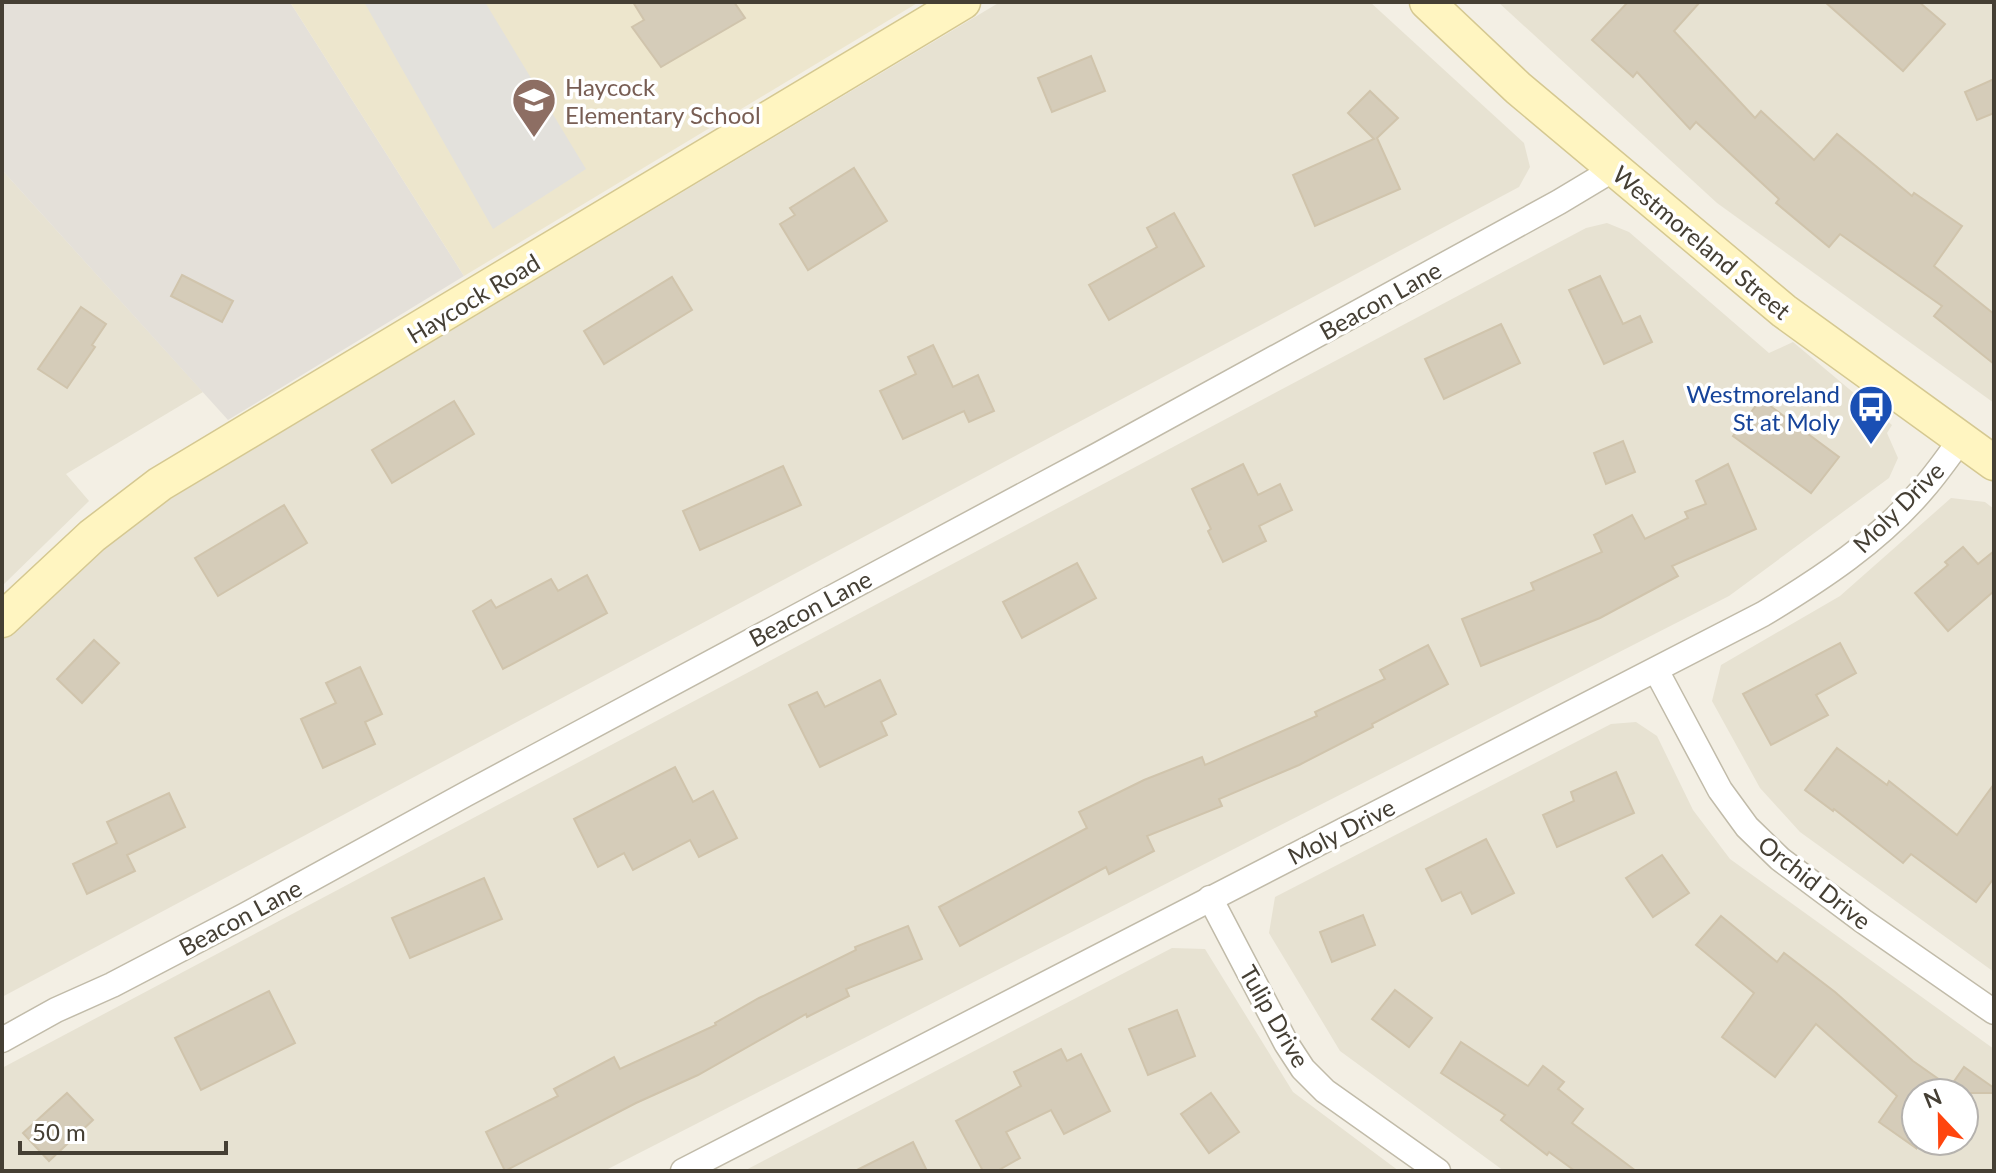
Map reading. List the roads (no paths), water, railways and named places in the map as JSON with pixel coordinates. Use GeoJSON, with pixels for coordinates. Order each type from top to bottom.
{"type":"FeatureCollection","features":[{"type":"Feature","properties":{"kind":"main road","name":"Haycock Road"},"geometry":{"type":"LineString","coordinates":[[2,620],[92,536],[160,484],[963,2]]}},
{"type":"Feature","properties":{"kind":"main road","name":"Westmoreland Street"},"geometry":{"type":"LineString","coordinates":[[1427,2],[1518,88],[1784,311],[1994,463]]}},
{"type":"Feature","properties":{"kind":"street","name":"Beacon Lane"},"geometry":{"type":"LineString","coordinates":[[2,1040],[244,916],[494,778],[1084,463],[1614,169]]}},
{"type":"Feature","properties":{"kind":"street","name":"Moly Drive"},"geometry":{"type":"LineString","coordinates":[[683,1171],[1763,614],[1822,578],[1880,532],[1923,489],[1961,439]]}},
{"type":"Feature","properties":{"kind":"street","name":"Orchid Drive"},"geometry":{"type":"LineString","coordinates":[[1656,670],[1720,790],[1747,827],[1804,877],[1994,1012]]}},
{"type":"Feature","properties":{"kind":"street","name":"Tulip Drive"},"geometry":{"type":"LineString","coordinates":[[1210,898],[1286,1043],[1303,1069],[1325,1091],[1438,1171]]}},
{"type":"Feature","properties":{"kind":"place","name":"Haycock Elementary School"},"geometry":{"type":"Point","coordinates":[534,139]}},
{"type":"Feature","properties":{"kind":"place","name":"Westmoreland St at Moly"},"geometry":{"type":"Point","coordinates":[1871,446]}}]}
